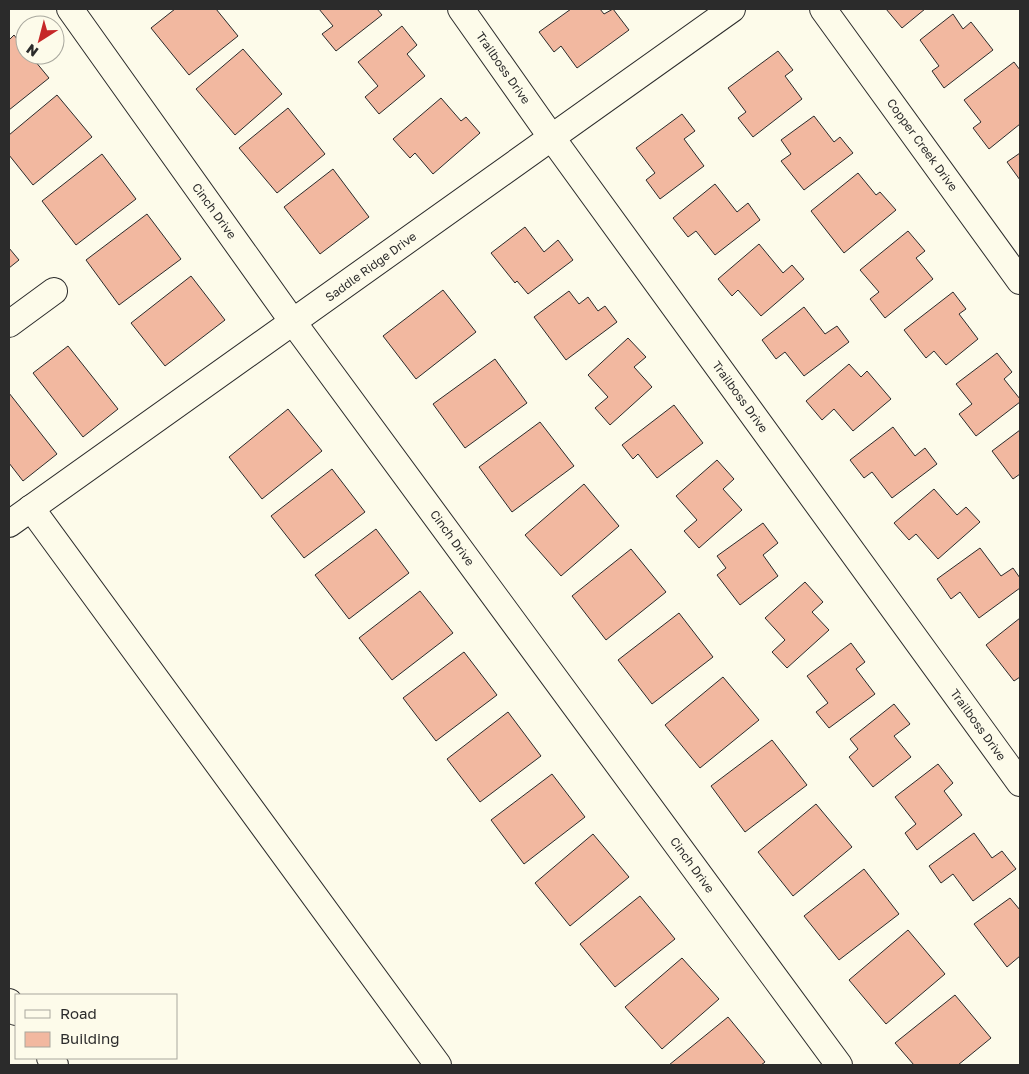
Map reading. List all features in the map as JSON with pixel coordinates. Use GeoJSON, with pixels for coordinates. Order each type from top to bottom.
{"type":"FeatureCollection","features":[{"type":"Feature","properties":{"kind":"street","name":"Cinch Drive"},"geometry":{"type":"LineString","coordinates":[[70,9],[294,322],[839,1065]]}},
{"type":"Feature","properties":{"kind":"street","name":"Trailboss Drive"},"geometry":{"type":"LineString","coordinates":[[461,9],[552,138],[1020,784]]}},
{"type":"Feature","properties":{"kind":"street","name":"Saddle Ridge Drive"},"geometry":{"type":"LineString","coordinates":[[9,524],[732,9]]}},
{"type":"Feature","properties":{"kind":"street","name":"Copper Creek Drive"},"geometry":{"type":"LineString","coordinates":[[823,9],[1020,281]]}},
{"type":"Feature","properties":{"kind":"street"},"geometry":{"type":"LineString","coordinates":[[9,324],[54,291]]}},
{"type":"Feature","properties":{"kind":"street"},"geometry":{"type":"LineString","coordinates":[[31,508],[438,1065]]}},
{"type":"Feature","properties":{"kind":"building"},"geometry":{"type":"Polygon","coordinates":[[[175,9],[216,9],[238,36],[189,75],[151,28],[175,9]]]}},
{"type":"Feature","properties":{"kind":"building"},"geometry":{"type":"Polygon","coordinates":[[[319,9],[377,9],[382,15],[336,51],[322,34],[333,26],[319,9]]]}},
{"type":"Feature","properties":{"kind":"building"},"geometry":{"type":"Polygon","coordinates":[[[571,9],[600,9],[604,14],[613,9],[629,30],[577,68],[561,46],[554,52],[539,32],[571,9]]]}},
{"type":"Feature","properties":{"kind":"building"},"geometry":{"type":"Polygon","coordinates":[[[886,9],[925,9],[902,28],[886,9]]]}},
{"type":"Feature","properties":{"kind":"building"},"geometry":{"type":"Polygon","coordinates":[[[953,14],[963,29],[971,22],[993,50],[944,88],[932,71],[939,66],[920,40],[953,14]]]}},
{"type":"Feature","properties":{"kind":"building"},"geometry":{"type":"Polygon","coordinates":[[[402,26],[417,45],[407,54],[425,76],[379,114],[365,97],[378,86],[358,62],[402,26]]]}},
{"type":"Feature","properties":{"kind":"building"},"geometry":{"type":"Polygon","coordinates":[[[14,35],[15,65],[38,65],[49,78],[9,110],[9,40],[14,35]]]}},
{"type":"Feature","properties":{"kind":"building"},"geometry":{"type":"Polygon","coordinates":[[[243,49],[282,94],[235,135],[196,89],[243,49]]]}},
{"type":"Feature","properties":{"kind":"building"},"geometry":{"type":"Polygon","coordinates":[[[778,51],[793,70],[785,76],[802,99],[753,137],[738,118],[746,112],[728,88],[778,51]]]}},
{"type":"Feature","properties":{"kind":"building"},"geometry":{"type":"Polygon","coordinates":[[[1014,62],[1020,70],[1020,124],[989,149],[973,128],[981,122],[964,100],[1014,62]]]}},
{"type":"Feature","properties":{"kind":"building"},"geometry":{"type":"Polygon","coordinates":[[[57,95],[92,137],[33,185],[9,155],[9,135],[57,95]]]}},
{"type":"Feature","properties":{"kind":"building"},"geometry":{"type":"Polygon","coordinates":[[[441,98],[461,121],[466,117],[480,133],[433,174],[415,153],[410,158],[393,139],[441,98]]]}},
{"type":"Feature","properties":{"kind":"building"},"geometry":{"type":"Polygon","coordinates":[[[288,108],[325,154],[277,193],[239,148],[288,108]]]}},
{"type":"Feature","properties":{"kind":"building"},"geometry":{"type":"Polygon","coordinates":[[[682,114],[695,131],[684,139],[704,166],[660,199],[646,180],[655,173],[636,148],[682,114]]]}},
{"type":"Feature","properties":{"kind":"building"},"geometry":{"type":"Polygon","coordinates":[[[814,116],[834,142],[840,137],[853,153],[804,190],[781,161],[791,154],[781,140],[814,116]]]}},
{"type":"Feature","properties":{"kind":"building"},"geometry":{"type":"Polygon","coordinates":[[[1020,153],[1020,180],[1007,162],[1020,153]]]}},
{"type":"Feature","properties":{"kind":"building"},"geometry":{"type":"Polygon","coordinates":[[[102,154],[136,199],[76,245],[42,201],[102,154]]]}},
{"type":"Feature","properties":{"kind":"building"},"geometry":{"type":"Polygon","coordinates":[[[333,169],[369,217],[320,254],[284,207],[333,169]]]}},
{"type":"Feature","properties":{"kind":"building"},"geometry":{"type":"Polygon","coordinates":[[[858,173],[876,195],[880,192],[896,210],[844,253],[811,211],[858,173]]]}},
{"type":"Feature","properties":{"kind":"building"},"geometry":{"type":"Polygon","coordinates":[[[715,184],[737,212],[748,203],[760,220],[715,255],[696,231],[688,237],[673,218],[715,184]]]}},
{"type":"Feature","properties":{"kind":"building"},"geometry":{"type":"Polygon","coordinates":[[[147,214],[181,259],[119,305],[86,260],[147,214]]]}},
{"type":"Feature","properties":{"kind":"building"},"geometry":{"type":"Polygon","coordinates":[[[525,227],[544,252],[558,240],[573,260],[528,294],[517,281],[515,283],[491,253],[525,227]]]}},
{"type":"Feature","properties":{"kind":"building"},"geometry":{"type":"Polygon","coordinates":[[[908,231],[925,251],[916,258],[933,279],[885,318],[870,299],[879,292],[860,270],[908,231]]]}},
{"type":"Feature","properties":{"kind":"building"},"geometry":{"type":"Polygon","coordinates":[[[759,244],[783,273],[792,265],[804,279],[761,316],[738,290],[732,296],[718,279],[759,244]]]}},
{"type":"Feature","properties":{"kind":"building"},"geometry":{"type":"Polygon","coordinates":[[[9,248],[19,260],[9,268],[9,248]]]}},
{"type":"Feature","properties":{"kind":"building"},"geometry":{"type":"Polygon","coordinates":[[[191,276],[225,320],[165,366],[131,323],[191,276]]]}},
{"type":"Feature","properties":{"kind":"building"},"geometry":{"type":"Polygon","coordinates":[[[443,290],[476,332],[416,379],[383,336],[443,290]]]}},
{"type":"Feature","properties":{"kind":"building"},"geometry":{"type":"Polygon","coordinates":[[[569,291],[579,304],[588,297],[598,311],[605,306],[617,322],[566,360],[534,317],[569,291]]]}},
{"type":"Feature","properties":{"kind":"building"},"geometry":{"type":"Polygon","coordinates":[[[953,292],[966,309],[959,314],[978,339],[946,365],[934,351],[926,358],[904,330],[953,292]]]}},
{"type":"Feature","properties":{"kind":"building"},"geometry":{"type":"Polygon","coordinates":[[[804,307],[825,334],[837,326],[849,342],[804,376],[785,352],[776,359],[762,340],[804,307]]]}},
{"type":"Feature","properties":{"kind":"building"},"geometry":{"type":"Polygon","coordinates":[[[628,338],[646,357],[634,367],[652,387],[610,425],[595,408],[608,397],[588,375],[628,338]]]}},
{"type":"Feature","properties":{"kind":"building"},"geometry":{"type":"Polygon","coordinates":[[[68,346],[118,409],[83,437],[33,373],[68,346]]]}},
{"type":"Feature","properties":{"kind":"building"},"geometry":{"type":"Polygon","coordinates":[[[997,353],[1012,372],[1004,379],[1020,399],[1020,402],[976,436],[959,414],[972,404],[956,384],[997,353]]]}},
{"type":"Feature","properties":{"kind":"building"},"geometry":{"type":"Polygon","coordinates":[[[495,359],[527,403],[465,448],[433,404],[495,359]]]}},
{"type":"Feature","properties":{"kind":"building"},"geometry":{"type":"Polygon","coordinates":[[[849,364],[861,377],[867,371],[891,399],[853,431],[834,409],[822,420],[806,401],[849,364]]]}},
{"type":"Feature","properties":{"kind":"building"},"geometry":{"type":"Polygon","coordinates":[[[9,393],[57,454],[23,481],[9,463],[9,393]]]}},
{"type":"Feature","properties":{"kind":"building"},"geometry":{"type":"Polygon","coordinates":[[[674,405],[703,443],[657,478],[638,454],[633,459],[622,445],[674,405]]]}},
{"type":"Feature","properties":{"kind":"building"},"geometry":{"type":"Polygon","coordinates":[[[288,409],[322,451],[262,499],[229,457],[288,409]]]}},
{"type":"Feature","properties":{"kind":"building"},"geometry":{"type":"Polygon","coordinates":[[[540,422],[574,466],[512,512],[479,467],[540,422]]]}},
{"type":"Feature","properties":{"kind":"building"},"geometry":{"type":"Polygon","coordinates":[[[893,427],[915,456],[925,448],[937,464],[892,498],[872,472],[864,478],[850,460],[893,427]]]}},
{"type":"Feature","properties":{"kind":"building"},"geometry":{"type":"Polygon","coordinates":[[[1020,430],[1020,474],[1013,479],[992,451],[1020,430]]]}},
{"type":"Feature","properties":{"kind":"building"},"geometry":{"type":"Polygon","coordinates":[[[717,460],[734,479],[723,489],[742,510],[699,548],[684,531],[697,520],[676,496],[717,460]]]}},
{"type":"Feature","properties":{"kind":"building"},"geometry":{"type":"Polygon","coordinates":[[[332,469],[365,512],[304,558],[271,516],[332,469]]]}},
{"type":"Feature","properties":{"kind":"building"},"geometry":{"type":"Polygon","coordinates":[[[584,484],[619,526],[561,576],[525,535],[584,484]]]}},
{"type":"Feature","properties":{"kind":"building"},"geometry":{"type":"Polygon","coordinates":[[[934,489],[957,515],[966,507],[980,522],[938,559],[916,534],[909,540],[894,523],[934,489]]]}},
{"type":"Feature","properties":{"kind":"building"},"geometry":{"type":"Polygon","coordinates":[[[763,523],[778,543],[763,555],[778,576],[740,605],[717,575],[726,568],[717,556],[763,523]]]}},
{"type":"Feature","properties":{"kind":"building"},"geometry":{"type":"Polygon","coordinates":[[[376,529],[409,573],[349,619],[315,575],[376,529]]]}},
{"type":"Feature","properties":{"kind":"building"},"geometry":{"type":"Polygon","coordinates":[[[980,548],[1001,576],[1013,568],[1020,578],[1020,588],[979,618],[960,592],[951,599],[937,579],[980,548]]]}},
{"type":"Feature","properties":{"kind":"building"},"geometry":{"type":"Polygon","coordinates":[[[631,549],[666,592],[606,640],[572,596],[631,549]]]}},
{"type":"Feature","properties":{"kind":"building"},"geometry":{"type":"Polygon","coordinates":[[[805,582],[823,602],[812,612],[829,630],[787,668],[772,652],[785,640],[765,618],[805,582]]]}},
{"type":"Feature","properties":{"kind":"building"},"geometry":{"type":"Polygon","coordinates":[[[420,591],[453,633],[392,680],[359,638],[420,591]]]}},
{"type":"Feature","properties":{"kind":"building"},"geometry":{"type":"Polygon","coordinates":[[[679,613],[713,657],[652,704],[618,660],[679,613]]]}},
{"type":"Feature","properties":{"kind":"building"},"geometry":{"type":"Polygon","coordinates":[[[1020,618],[1020,677],[1014,681],[986,645],[1020,618]]]}},
{"type":"Feature","properties":{"kind":"building"},"geometry":{"type":"Polygon","coordinates":[[[851,643],[865,662],[856,669],[875,694],[829,728],[816,712],[828,703],[807,676],[851,643]]]}},
{"type":"Feature","properties":{"kind":"building"},"geometry":{"type":"Polygon","coordinates":[[[464,652],[497,695],[436,741],[403,698],[464,652]]]}},
{"type":"Feature","properties":{"kind":"building"},"geometry":{"type":"Polygon","coordinates":[[[723,677],[759,720],[700,768],[665,725],[723,677]]]}},
{"type":"Feature","properties":{"kind":"building"},"geometry":{"type":"Polygon","coordinates":[[[894,704],[910,724],[894,736],[911,757],[873,787],[849,757],[858,749],[850,739],[894,704]]]}},
{"type":"Feature","properties":{"kind":"building"},"geometry":{"type":"Polygon","coordinates":[[[508,712],[541,756],[480,802],[447,759],[508,712]]]}},
{"type":"Feature","properties":{"kind":"building"},"geometry":{"type":"Polygon","coordinates":[[[772,740],[807,785],[745,832],[711,786],[772,740]]]}},
{"type":"Feature","properties":{"kind":"building"},"geometry":{"type":"Polygon","coordinates":[[[938,764],[953,783],[944,791],[962,815],[917,850],[905,833],[916,824],[895,797],[938,764]]]}},
{"type":"Feature","properties":{"kind":"building"},"geometry":{"type":"Polygon","coordinates":[[[552,774],[585,817],[524,864],[491,820],[552,774]]]}},
{"type":"Feature","properties":{"kind":"building"},"geometry":{"type":"Polygon","coordinates":[[[816,804],[852,847],[793,896],[758,852],[816,804]]]}},
{"type":"Feature","properties":{"kind":"building"},"geometry":{"type":"Polygon","coordinates":[[[974,833],[992,858],[1002,851],[1016,869],[973,901],[953,874],[941,883],[929,866],[974,833]]]}},
{"type":"Feature","properties":{"kind":"building"},"geometry":{"type":"Polygon","coordinates":[[[593,834],[629,877],[570,926],[535,883],[593,834]]]}},
{"type":"Feature","properties":{"kind":"building"},"geometry":{"type":"Polygon","coordinates":[[[864,869],[899,914],[839,960],[804,916],[864,869]]]}},
{"type":"Feature","properties":{"kind":"building"},"geometry":{"type":"Polygon","coordinates":[[[640,896],[675,939],[615,987],[580,944],[640,896]]]}},
{"type":"Feature","properties":{"kind":"building"},"geometry":{"type":"Polygon","coordinates":[[[1010,898],[1020,910],[1020,956],[1007,967],[974,924],[1010,898]]]}},
{"type":"Feature","properties":{"kind":"building"},"geometry":{"type":"Polygon","coordinates":[[[908,930],[945,974],[886,1024],[849,980],[908,930]]]}},
{"type":"Feature","properties":{"kind":"building"},"geometry":{"type":"Polygon","coordinates":[[[682,958],[719,999],[662,1049],[625,1007],[682,958]]]}},
{"type":"Feature","properties":{"kind":"building"},"geometry":{"type":"Polygon","coordinates":[[[955,995],[991,1038],[958,1065],[914,1065],[895,1043],[955,995]]]}},
{"type":"Feature","properties":{"kind":"building"},"geometry":{"type":"Polygon","coordinates":[[[728,1017],[765,1062],[761,1065],[669,1065],[728,1017]]]}}]}
